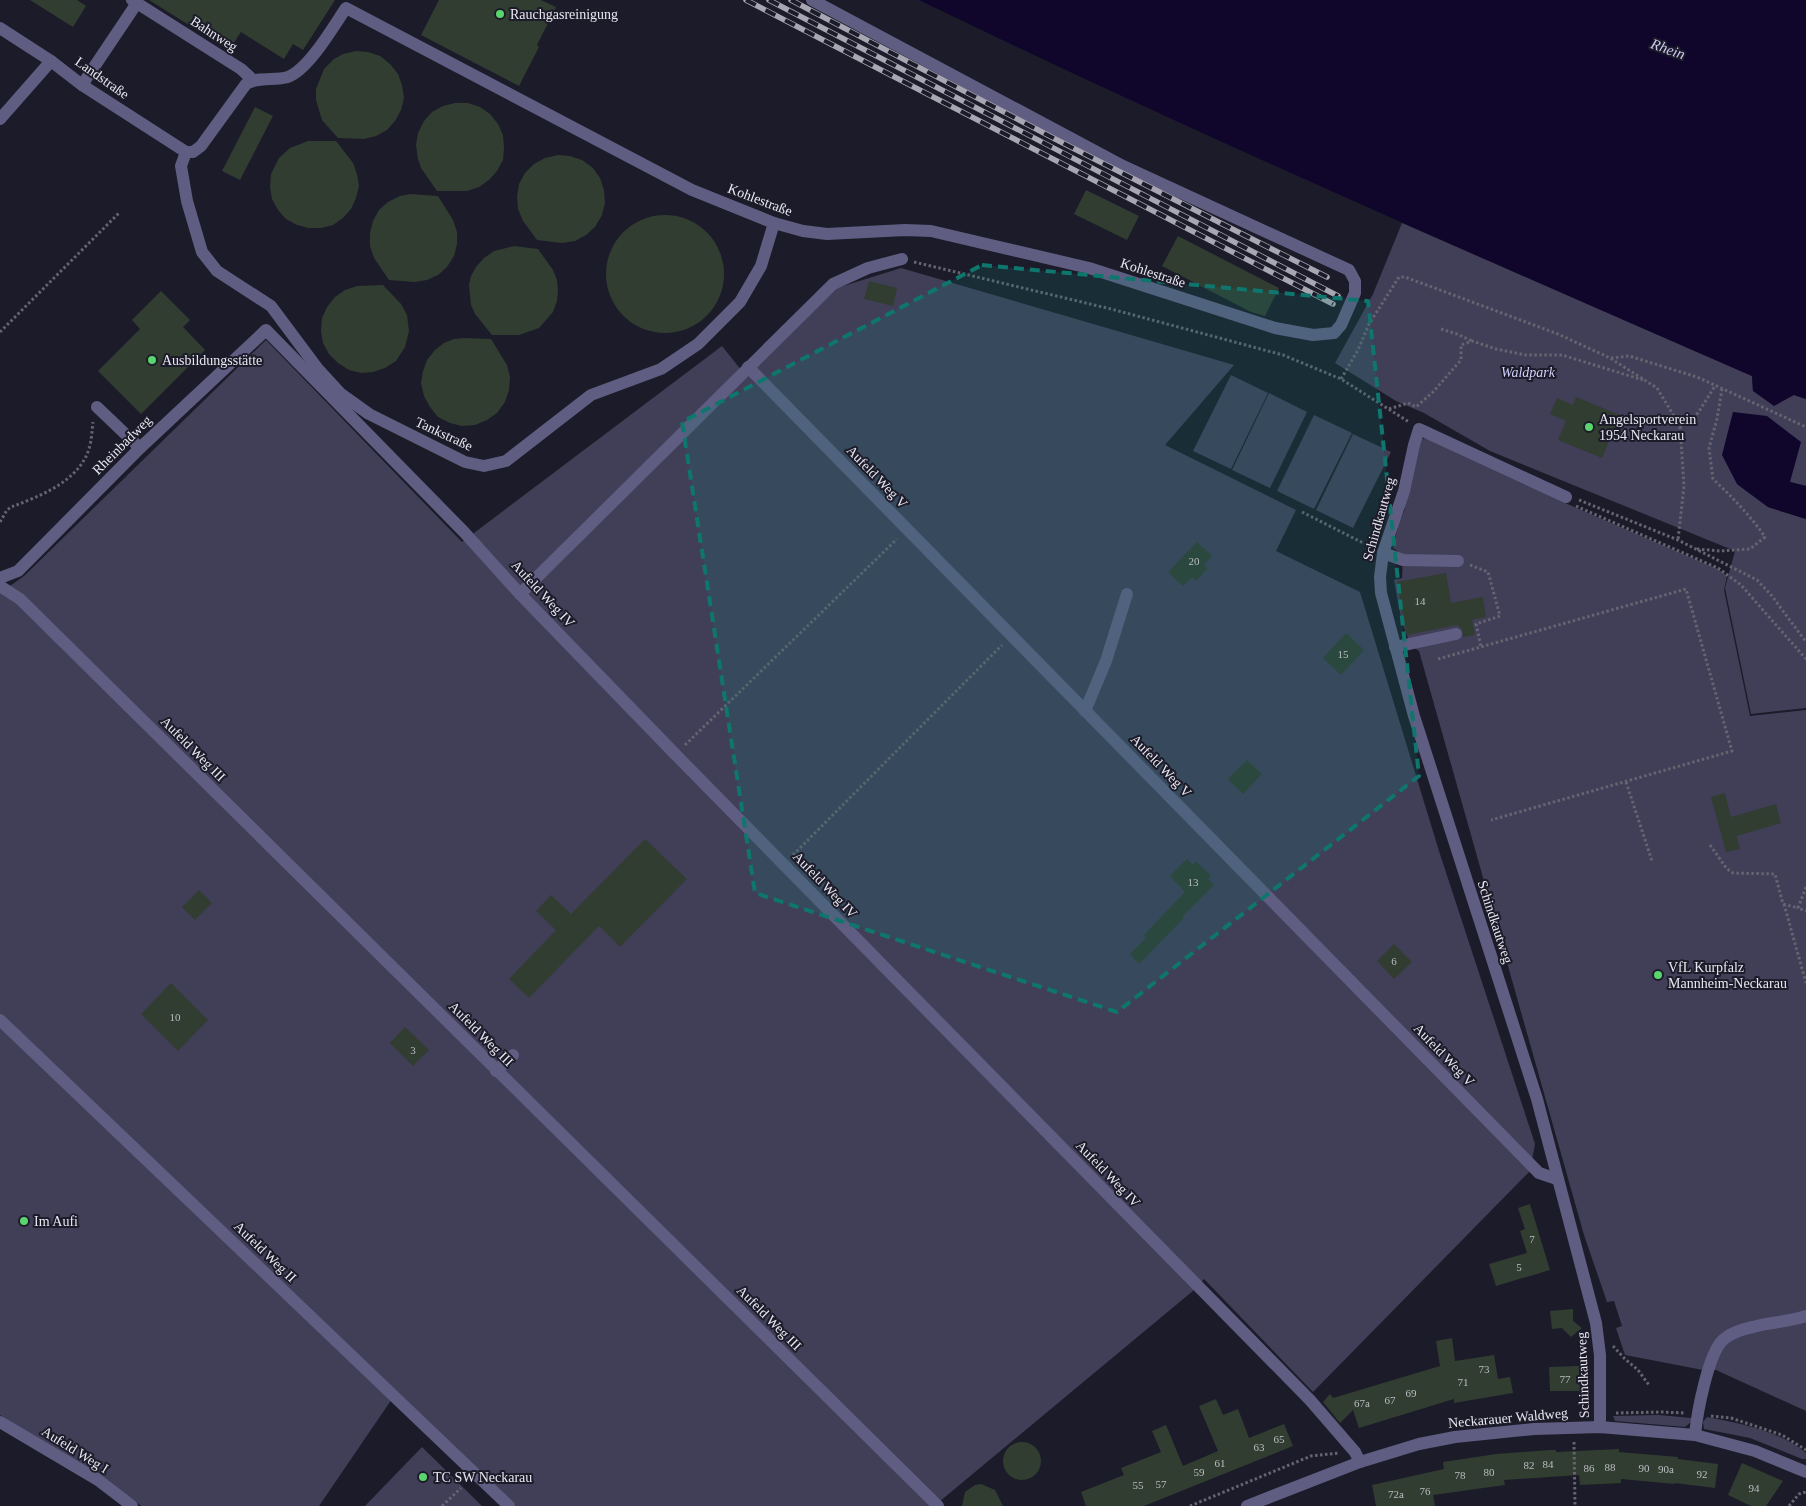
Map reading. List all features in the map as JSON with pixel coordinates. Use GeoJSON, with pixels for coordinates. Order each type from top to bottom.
{"type":"FeatureCollection","features":[{"type":"Feature","properties":{"kind":"street","name":"Kohlestraße"},"geometry":{"type":"LineString","coordinates":[[253,80],[287,77],[303,68],[346,8],[692,190],[774,223],[803,231],[827,234],[906,230],[931,231],[1089,268],[1275,328],[1313,335],[1334,333],[1341,325],[1355,293],[1355,281],[1349,270],[1123,166],[812,0]]}},
{"type":"Feature","properties":{"kind":"street","name":"Bahnweg"},"geometry":{"type":"LineString","coordinates":[[135,2],[241,70],[253,80]]}},
{"type":"Feature","properties":{"kind":"street"},"geometry":{"type":"LineString","coordinates":[[82,85],[135,2]]}},
{"type":"Feature","properties":{"kind":"street","name":"Landstraße"},"geometry":{"type":"LineString","coordinates":[[0,28],[51,61],[82,85],[186,152]]}},
{"type":"Feature","properties":{"kind":"street"},"geometry":{"type":"LineString","coordinates":[[0,119],[51,61]]}},
{"type":"Feature","properties":{"kind":"street"},"geometry":{"type":"LineString","coordinates":[[186,152],[193,152],[201,146],[246,84],[253,80]]}},
{"type":"Feature","properties":{"kind":"street","name":"Tankstraße"},"geometry":{"type":"LineString","coordinates":[[186,152],[181,166],[187,201],[202,252],[217,271],[271,306],[318,370],[341,394],[369,414],[465,462],[484,466],[506,461],[590,395],[661,369],[698,344],[740,302],[761,266],[774,223]]}},
{"type":"Feature","properties":{"kind":"street"},"geometry":{"type":"LineString","coordinates":[[520,594],[833,284],[868,268],[902,259]]}},
{"type":"Feature","properties":{"kind":"street","name":"Rheinbadweg"},"geometry":{"type":"LineString","coordinates":[[0,578],[18,571],[140,448],[266,330]]}},
{"type":"Feature","properties":{"kind":"street","name":"Aufeld Weg IV"},"geometry":{"type":"LineString","coordinates":[[266,330],[464,532],[520,594],[784,865],[1310,1400],[1355,1452],[1360,1462]]}},
{"type":"Feature","properties":{"kind":"street","name":"Aufeld Weg V"},"geometry":{"type":"LineString","coordinates":[[748,367],[1539,1173],[1557,1179]]}},
{"type":"Feature","properties":{"kind":"street"},"geometry":{"type":"LineString","coordinates":[[97,407],[140,448]]}},
{"type":"Feature","properties":{"kind":"street"},"geometry":{"type":"LineString","coordinates":[[1420,429],[1566,497]]}},
{"type":"Feature","properties":{"kind":"street","name":"Schindkautweg"},"geometry":{"type":"LineString","coordinates":[[1420,429],[1414,445],[1404,491],[1382,559],[1381,593],[1395,647],[1455,847],[1537,1099],[1598,1336],[1600,1355],[1600,1427]]}},
{"type":"Feature","properties":{"kind":"street"},"geometry":{"type":"LineString","coordinates":[[1382,559],[1458,561]]}},
{"type":"Feature","properties":{"kind":"street","name":"Aufeld Weg III"},"geometry":{"type":"LineString","coordinates":[[0,586],[20,599],[938,1506]]}},
{"type":"Feature","properties":{"kind":"street"},"geometry":{"type":"LineString","coordinates":[[1085,710],[1106,661],[1127,594]]}},
{"type":"Feature","properties":{"kind":"street"},"geometry":{"type":"LineString","coordinates":[[1395,647],[1456,634]]}},
{"type":"Feature","properties":{"kind":"street","name":"Aufeld Weg II"},"geometry":{"type":"LineString","coordinates":[[0,1020],[509,1506]]}},
{"type":"Feature","properties":{"kind":"street"},"geometry":{"type":"LineString","coordinates":[[496,1071],[513,1055]]}},
{"type":"Feature","properties":{"kind":"street"},"geometry":{"type":"LineString","coordinates":[[1695,1435],[1702,1392],[1716,1350],[1723,1339],[1752,1327],[1806,1316]]}},
{"type":"Feature","properties":{"kind":"street","name":"Aufeld Weg I"},"geometry":{"type":"LineString","coordinates":[[0,1422],[98,1480],[132,1506]]}},
{"type":"Feature","properties":{"kind":"street","name":"Neckarauer Waldweg"},"geometry":{"type":"LineString","coordinates":[[1248,1506],[1360,1462],[1419,1444],[1455,1437],[1534,1429],[1600,1427],[1695,1435],[1755,1451],[1806,1472]]}},
{"type":"Feature","properties":{"kind":"path"},"geometry":{"type":"LineString","coordinates":[[0,332],[119,213]]}},
{"type":"Feature","properties":{"kind":"path"},"geometry":{"type":"LineString","coordinates":[[902,259],[1111,309],[1283,355],[1341,379],[1420,429]]}},
{"type":"Feature","properties":{"kind":"path"},"geometry":{"type":"LineString","coordinates":[[1341,379],[1358,350],[1369,324],[1399,277],[1405,277],[1533,324],[1610,358],[1657,388],[1680,426],[1684,486],[1678,540]]}},
{"type":"Feature","properties":{"kind":"path"},"geometry":{"type":"LineString","coordinates":[[1441,329],[1496,349],[1526,355],[1562,355],[1648,382]]}},
{"type":"Feature","properties":{"kind":"path"},"geometry":{"type":"LineString","coordinates":[[1388,409],[1408,403],[1416,407],[1433,392],[1461,360],[1461,345],[1472,341]]}},
{"type":"Feature","properties":{"kind":"path"},"geometry":{"type":"LineString","coordinates":[[1610,358],[1628,356],[1697,377],[1806,427]]}},
{"type":"Feature","properties":{"kind":"path"},"geometry":{"type":"LineString","coordinates":[[1680,426],[1698,413],[1716,386]]}},
{"type":"Feature","properties":{"kind":"path"},"geometry":{"type":"LineString","coordinates":[[1695,549],[1720,551],[1750,549],[1765,537],[1755,522],[1713,479],[1709,448],[1717,419],[1722,389]]}},
{"type":"Feature","properties":{"kind":"path"},"geometry":{"type":"LineString","coordinates":[[0,522],[11,507],[55,487],[83,462],[90,444],[94,411],[97,407]]}},
{"type":"Feature","properties":{"kind":"path"},"geometry":{"type":"LineString","coordinates":[[1566,497],[1581,500],[1678,540],[1757,580],[1772,596],[1806,642]]}},
{"type":"Feature","properties":{"kind":"path"},"geometry":{"type":"LineString","coordinates":[[1566,497],[1577,507],[1729,574],[1741,585],[1806,659]]}},
{"type":"Feature","properties":{"kind":"path"},"geometry":{"type":"LineString","coordinates":[[1302,512],[1382,559]]}},
{"type":"Feature","properties":{"kind":"path"},"geometry":{"type":"LineString","coordinates":[[676,754],[907,529]]}},
{"type":"Feature","properties":{"kind":"path"},"geometry":{"type":"LineString","coordinates":[[1458,561],[1488,572],[1500,616],[1476,624],[1481,647]]}},
{"type":"Feature","properties":{"kind":"path"},"geometry":{"type":"LineString","coordinates":[[1438,659],[1686,589],[1732,751],[1491,820]]}},
{"type":"Feature","properties":{"kind":"path"},"geometry":{"type":"LineString","coordinates":[[784,865],[1012,636]]}},
{"type":"Feature","properties":{"kind":"path"},"geometry":{"type":"LineString","coordinates":[[1626,782],[1652,861]]}},
{"type":"Feature","properties":{"kind":"path"},"geometry":{"type":"LineString","coordinates":[[1710,845],[1727,869],[1733,873],[1775,874],[1806,983]]}},
{"type":"Feature","properties":{"kind":"path"},"geometry":{"type":"LineString","coordinates":[[1798,908],[1806,887]]}},
{"type":"Feature","properties":{"kind":"path"},"geometry":{"type":"LineString","coordinates":[[1783,904],[1806,911]]}},
{"type":"Feature","properties":{"kind":"path"},"geometry":{"type":"LineString","coordinates":[[1598,1336],[1608,1342],[1638,1370],[1649,1385]]}},
{"type":"Feature","properties":{"kind":"path"},"geometry":{"type":"LineString","coordinates":[[1574,1428],[1575,1506]]}},
{"type":"Feature","properties":{"kind":"path"},"geometry":{"type":"LineString","coordinates":[[442,1506],[461,1488]]}},
{"type":"Feature","properties":{"kind":"path"},"geometry":{"type":"LineString","coordinates":[[1789,1506],[1799,1494],[1806,1492]]}},
{"type":"Feature","properties":{"kind":"highlighted area"},"geometry":{"type":"Polygon","coordinates":[[[982,265],[1368,301],[1419,776],[1117,1012],[755,893],[682,422],[982,265]]]}},
{"type":"Feature","properties":{"kind":"green space","name":"Waldpark"},"geometry":{"type":"Polygon","coordinates":[[[1402,223],[1752,376],[1753,391],[1794,395],[1806,399],[1806,486],[1790,482],[1737,484],[1768,507],[1806,519],[1806,708],[1751,714],[1725,588],[1735,551],[1490,451],[1424,413],[1396,401],[1335,363],[1373,294],[1402,223]]]}},
{"type":"Feature","properties":{"kind":"green space"},"geometry":{"type":"Polygon","coordinates":[[[901,268],[1234,365],[1165,445],[1296,510],[1276,551],[1360,592],[1439,851],[1535,1144],[1530,1171],[1313,1392],[1204,1279],[1194,1290],[936,1506],[515,1506],[396,1393],[319,1506],[141,1506],[0,1415],[0,1025],[360,1359],[0,1014],[0,593],[24,576],[266,340],[462,542],[722,346],[746,376],[837,288],[901,268]]]}},
{"type":"Feature","properties":{"kind":"green space"},"geometry":{"type":"Polygon","coordinates":[[[1231,375],[1268,393],[1231,469],[1193,451],[1231,375]]]}},
{"type":"Feature","properties":{"kind":"green space"},"geometry":{"type":"Polygon","coordinates":[[[1269,393],[1307,412],[1270,488],[1232,470],[1269,393]]]}},
{"type":"Feature","properties":{"kind":"green space"},"geometry":{"type":"Polygon","coordinates":[[[1314,415],[1352,433],[1314,509],[1277,491],[1314,415]]]}},
{"type":"Feature","properties":{"kind":"green space"},"geometry":{"type":"Polygon","coordinates":[[[1353,434],[1391,452],[1353,528],[1316,510],[1353,434]]]}},
{"type":"Feature","properties":{"kind":"green space","name":"VfL Kurpfalz Mannheim-Neckarau"},"geometry":{"type":"Polygon","coordinates":[[[1429,438],[1565,503],[1718,569],[1727,576],[1724,590],[1750,716],[1806,710],[1806,1411],[1716,1370],[1703,1370],[1625,1355],[1616,1328],[1622,1326],[1614,1301],[1607,1302],[1584,1235],[1419,651],[1408,639],[1399,608],[1394,580],[1402,578],[1403,557],[1393,547],[1399,523],[1405,509],[1420,444],[1422,439],[1429,438]]]}},
{"type":"Feature","properties":{"kind":"green space"},"geometry":{"type":"Polygon","coordinates":[[[1659,1415],[1691,1418],[1691,1422],[1685,1427],[1615,1421],[1613,1416],[1659,1415]]]}},
{"type":"Feature","properties":{"kind":"green space"},"geometry":{"type":"Polygon","coordinates":[[[1707,1417],[1746,1425],[1784,1439],[1806,1453],[1806,1459],[1750,1438],[1704,1429],[1703,1422],[1707,1417]]]}},
{"type":"Feature","properties":{"kind":"green space","name":"TC SW Neckarau"},"geometry":{"type":"Polygon","coordinates":[[[422,1447],[482,1506],[365,1506],[422,1447]]]}},
{"type":"Feature","properties":{"kind":"water","name":"Rhein"},"geometry":{"type":"Polygon","coordinates":[[[919,0],[1806,0],[1806,399],[1794,395],[1774,406],[1753,391],[1752,376],[1229,145],[919,0]]]}},
{"type":"Feature","properties":{"kind":"water"},"geometry":{"type":"Polygon","coordinates":[[[1733,412],[1767,416],[1801,442],[1790,482],[1806,486],[1806,519],[1768,507],[1737,484],[1722,455],[1733,412]]]}},
{"type":"Feature","properties":{"kind":"building"},"geometry":{"type":"Polygon","coordinates":[[[30,0],[77,0],[86,6],[73,27],[30,0]]]}},
{"type":"Feature","properties":{"kind":"building"},"geometry":{"type":"Polygon","coordinates":[[[149,0],[335,0],[303,50],[293,44],[284,59],[241,32],[229,50],[149,0]]]}},
{"type":"Feature","properties":{"kind":"building"},"geometry":{"type":"Polygon","coordinates":[[[439,0],[541,0],[556,7],[537,45],[539,47],[519,86],[421,35],[439,0]]]}},
{"type":"Feature","properties":{"kind":"building"},"geometry":{"type":"Polygon","coordinates":[[[356,51],[380,56],[390,64],[398,74],[404,98],[401,110],[387,130],[376,136],[364,139],[338,138],[322,120],[316,100],[316,89],[324,69],[334,59],[343,54],[356,51]]]}},
{"type":"Feature","properties":{"kind":"building"},"geometry":{"type":"Polygon","coordinates":[[[455,103],[468,103],[480,107],[490,114],[498,124],[503,135],[503,160],[489,180],[479,187],[467,191],[437,191],[421,168],[418,159],[416,145],[418,133],[424,121],[432,112],[443,106],[455,103]]]}},
{"type":"Feature","properties":{"kind":"building"},"geometry":{"type":"Polygon","coordinates":[[[255,107],[273,116],[240,180],[222,171],[255,107]]]}},
{"type":"Feature","properties":{"kind":"building"},"geometry":{"type":"Polygon","coordinates":[[[308,141],[336,141],[353,163],[359,186],[351,209],[343,218],[333,225],[321,228],[297,225],[286,219],[272,199],[270,187],[271,174],[279,158],[290,148],[308,141]]]}},
{"type":"Feature","properties":{"kind":"building"},"geometry":{"type":"Polygon","coordinates":[[[558,155],[582,160],[593,168],[600,178],[604,190],[605,203],[602,215],[595,227],[575,241],[562,243],[537,240],[523,221],[518,209],[517,196],[519,184],[525,173],[534,164],[545,158],[558,155]]]}},
{"type":"Feature","properties":{"kind":"building"},"geometry":{"type":"Polygon","coordinates":[[[1086,190],[1139,216],[1127,240],[1074,214],[1086,190]]]}},
{"type":"Feature","properties":{"kind":"building"},"geometry":{"type":"Polygon","coordinates":[[[410,194],[438,196],[453,220],[457,232],[457,244],[454,256],[447,267],[438,275],[427,280],[415,282],[389,280],[374,258],[370,246],[370,233],[373,221],[379,210],[388,202],[400,196],[410,194]]]}},
{"type":"Feature","properties":{"kind":"building"},"geometry":{"type":"Polygon","coordinates":[[[665,215],[688,219],[707,232],[720,251],[724,274],[720,297],[707,316],[688,329],[665,333],[642,329],[623,316],[610,297],[606,274],[610,251],[623,232],[642,219],[665,215]]]}},
{"type":"Feature","properties":{"kind":"building"},"geometry":{"type":"Polygon","coordinates":[[[1178,236],[1279,288],[1265,316],[1251,312],[1162,266],[1178,236]]]}},
{"type":"Feature","properties":{"kind":"building"},"geometry":{"type":"Polygon","coordinates":[[[514,246],[538,249],[553,270],[557,280],[557,301],[553,312],[539,328],[519,335],[492,335],[475,314],[471,305],[469,285],[471,276],[484,258],[494,251],[514,246]]]}},
{"type":"Feature","properties":{"kind":"building"},"geometry":{"type":"Polygon","coordinates":[[[869,281],[897,288],[893,306],[864,299],[869,281]]]}},
{"type":"Feature","properties":{"kind":"building"},"geometry":{"type":"Polygon","coordinates":[[[383,285],[401,304],[407,315],[409,331],[405,347],[396,361],[385,368],[361,373],[349,370],[329,354],[323,343],[321,331],[322,318],[327,307],[335,297],[345,290],[357,286],[383,285]]]}},
{"type":"Feature","properties":{"kind":"building","name":"Ausbildungsstätte"},"geometry":{"type":"Polygon","coordinates":[[[161,291],[190,320],[183,327],[205,350],[141,414],[98,371],[140,329],[132,320],[161,291]]]}},
{"type":"Feature","properties":{"kind":"building"},"geometry":{"type":"Polygon","coordinates":[[[464,338],[491,339],[507,365],[510,377],[509,390],[505,402],[497,413],[475,425],[462,426],[438,417],[424,396],[421,383],[427,360],[435,350],[444,343],[464,338]]]}},
{"type":"Feature","properties":{"kind":"building","name":"Angelsportverein 1954 Neckarau"},"geometry":{"type":"Polygon","coordinates":[[[1576,397],[1620,415],[1602,458],[1558,440],[1566,421],[1550,414],[1557,398],[1573,405],[1576,397]]]}},
{"type":"Feature","properties":{"kind":"building"},"geometry":{"type":"Polygon","coordinates":[[[1197,542],[1212,556],[1204,565],[1208,568],[1196,581],[1192,577],[1183,586],[1168,572],[1197,542]]]}},
{"type":"Feature","properties":{"kind":"building"},"geometry":{"type":"Polygon","coordinates":[[[1446,573],[1451,603],[1483,597],[1486,617],[1472,620],[1475,635],[1463,637],[1462,629],[1457,625],[1407,635],[1396,582],[1446,573]]]}},
{"type":"Feature","properties":{"kind":"building"},"geometry":{"type":"Polygon","coordinates":[[[1346,633],[1364,650],[1341,675],[1323,658],[1346,633]]]}},
{"type":"Feature","properties":{"kind":"building"},"geometry":{"type":"Polygon","coordinates":[[[1247,760],[1262,774],[1243,794],[1228,779],[1247,760]]]}},
{"type":"Feature","properties":{"kind":"building"},"geometry":{"type":"Polygon","coordinates":[[[1725,793],[1731,817],[1776,804],[1781,823],[1737,836],[1740,849],[1726,852],[1711,797],[1725,793]]]}},
{"type":"Feature","properties":{"kind":"building"},"geometry":{"type":"Polygon","coordinates":[[[645,839],[687,879],[620,947],[599,926],[529,998],[509,979],[556,930],[536,911],[551,895],[571,914],[645,839]]]}},
{"type":"Feature","properties":{"kind":"building"},"geometry":{"type":"Polygon","coordinates":[[[1187,859],[1193,865],[1196,861],[1211,876],[1208,879],[1214,885],[1139,964],[1130,954],[1146,938],[1144,935],[1185,892],[1170,876],[1187,859]]]}},
{"type":"Feature","properties":{"kind":"building"},"geometry":{"type":"Polygon","coordinates":[[[199,890],[212,903],[195,920],[182,907],[199,890]]]}},
{"type":"Feature","properties":{"kind":"building"},"geometry":{"type":"Polygon","coordinates":[[[1394,944],[1412,962],[1394,979],[1377,961],[1394,944]]]}},
{"type":"Feature","properties":{"kind":"building"},"geometry":{"type":"Polygon","coordinates":[[[171,983],[208,1020],[178,1051],[141,1014],[171,983]]]}},
{"type":"Feature","properties":{"kind":"building"},"geometry":{"type":"Polygon","coordinates":[[[405,1027],[429,1050],[413,1066],[390,1043],[405,1027]]]}},
{"type":"Feature","properties":{"kind":"building"},"geometry":{"type":"Polygon","coordinates":[[[1530,1204],[1550,1270],[1496,1286],[1489,1264],[1527,1253],[1520,1231],[1525,1229],[1518,1208],[1530,1204]]]}},
{"type":"Feature","properties":{"kind":"building"},"geometry":{"type":"Polygon","coordinates":[[[1573,1309],[1573,1321],[1582,1328],[1571,1337],[1562,1328],[1552,1329],[1550,1311],[1573,1309]]]}},
{"type":"Feature","properties":{"kind":"building"},"geometry":{"type":"Polygon","coordinates":[[[1452,1338],[1455,1361],[1494,1355],[1498,1379],[1510,1377],[1513,1393],[1454,1403],[1454,1399],[1359,1428],[1353,1410],[1340,1423],[1323,1402],[1330,1394],[1333,1398],[1440,1366],[1436,1341],[1452,1338]]]}},
{"type":"Feature","properties":{"kind":"building"},"geometry":{"type":"Polygon","coordinates":[[[1579,1366],[1580,1391],[1550,1391],[1549,1367],[1579,1366]]]}},
{"type":"Feature","properties":{"kind":"building"},"geometry":{"type":"Polygon","coordinates":[[[1216,1399],[1223,1415],[1238,1409],[1249,1438],[1284,1424],[1293,1446],[1144,1506],[1086,1506],[1081,1492],[1124,1475],[1121,1468],[1161,1452],[1152,1431],[1166,1425],[1183,1466],[1218,1451],[1199,1406],[1216,1399]]]}},
{"type":"Feature","properties":{"kind":"building"},"geometry":{"type":"Polygon","coordinates":[[[1022,1442],[1035,1448],[1041,1461],[1035,1474],[1022,1480],[1009,1474],[1003,1461],[1009,1448],[1022,1442]]]}},
{"type":"Feature","properties":{"kind":"building"},"geometry":{"type":"Polygon","coordinates":[[[1619,1449],[1619,1452],[1678,1457],[1678,1459],[1718,1464],[1715,1488],[1621,1479],[1621,1483],[1580,1485],[1579,1475],[1504,1480],[1505,1485],[1433,1495],[1435,1506],[1376,1506],[1372,1485],[1444,1469],[1443,1462],[1496,1454],[1550,1450],[1556,1450],[1556,1452],[1619,1449]]]}},
{"type":"Feature","properties":{"kind":"building"},"geometry":{"type":"Polygon","coordinates":[[[1742,1463],[1783,1481],[1766,1506],[1751,1506],[1728,1495],[1742,1463]]]}},
{"type":"Feature","properties":{"kind":"building"},"geometry":{"type":"Polygon","coordinates":[[[981,1484],[995,1490],[1003,1506],[962,1506],[965,1492],[975,1485],[981,1484]]]}},
{"type":"Feature","properties":{"kind":"railway"},"geometry":{"type":"LineString","coordinates":[[746,0],[1333,304]]}},
{"type":"Feature","properties":{"kind":"railway"},"geometry":{"type":"LineString","coordinates":[[769,0],[1338,296]]}},
{"type":"Feature","properties":{"kind":"railway"},"geometry":{"type":"LineString","coordinates":[[791,0],[1059,141],[1327,277]]}},
{"type":"Feature","properties":{"kind":"place","name":"Rauchgasreinigung"},"geometry":{"type":"Point","coordinates":[500,14]}},
{"type":"Feature","properties":{"kind":"place","name":"Ausbildungsstätte"},"geometry":{"type":"Point","coordinates":[152,360]}},
{"type":"Feature","properties":{"kind":"place","name":"Angelsportverein 1954 Neckarau"},"geometry":{"type":"Point","coordinates":[1589,427]}},
{"type":"Feature","properties":{"kind":"place","name":"VfL Kurpfalz Mannheim-Neckarau"},"geometry":{"type":"Point","coordinates":[1658,975]}},
{"type":"Feature","properties":{"kind":"place","name":"Im Aufi"},"geometry":{"type":"Point","coordinates":[24,1221]}},
{"type":"Feature","properties":{"kind":"place","name":"TC SW Neckarau"},"geometry":{"type":"Point","coordinates":[423,1477]}}]}
